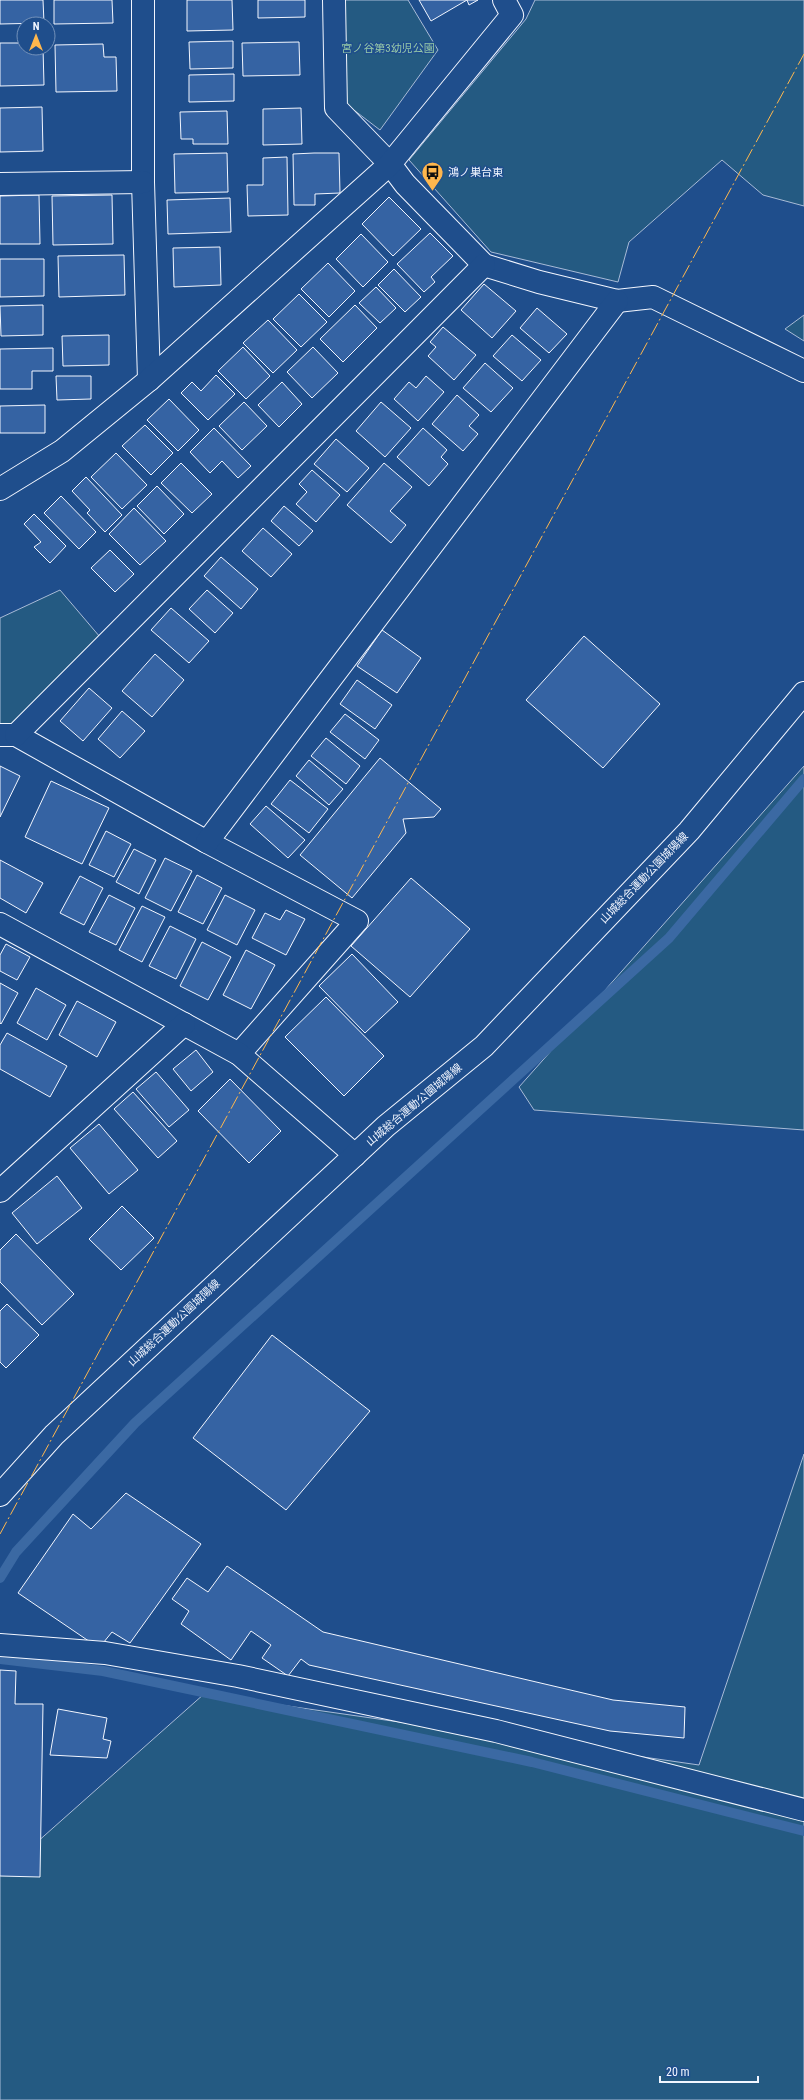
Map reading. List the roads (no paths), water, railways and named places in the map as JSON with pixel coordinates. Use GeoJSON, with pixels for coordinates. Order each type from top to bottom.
{"type":"FeatureCollection","features":[{"type":"Feature","properties":{"kind":"street"},"geometry":{"type":"LineString","coordinates":[[143,0],[143,182],[149,380]]}},
{"type":"Feature","properties":{"kind":"street"},"geometry":{"type":"LineString","coordinates":[[334,0],[336,108],[390,164],[405,184],[484,265],[539,282],[618,301],[653,297],[804,370]]}},
{"type":"Feature","properties":{"kind":"street"},"geometry":{"type":"LineString","coordinates":[[0,489],[62,451],[149,380],[390,164],[512,15],[504,0]]}},
{"type":"Feature","properties":{"kind":"street"},"geometry":{"type":"LineString","coordinates":[[0,184],[143,182]]}},
{"type":"Feature","properties":{"kind":"street"},"geometry":{"type":"LineString","coordinates":[[239,1054],[357,921],[8,735],[484,265]]}},
{"type":"Feature","properties":{"kind":"street"},"geometry":{"type":"LineString","coordinates":[[207,842],[618,301]]}},
{"type":"Feature","properties":{"kind":"street","name":"山城総合運動公園城陽線"},"geometry":{"type":"LineString","coordinates":[[0,1495],[54,1435],[355,1155],[484,1046],[689,831],[804,693]]}},
{"type":"Feature","properties":{"kind":"street"},"geometry":{"type":"LineString","coordinates":[[0,924],[239,1054],[355,1155]]}},
{"type":"Feature","properties":{"kind":"street"},"geometry":{"type":"LineString","coordinates":[[0,1191],[184,1024]]}},
{"type":"Feature","properties":{"kind":"street"},"geometry":{"type":"LineString","coordinates":[[0,1645],[105,1653],[238,1676],[496,1731],[804,1810]]}},
{"type":"Feature","properties":{"kind":"waterway"},"geometry":{"type":"LineString","coordinates":[[0,1578],[16,1552],[135,1423],[669,938],[804,779]]}},
{"type":"Feature","properties":{"kind":"waterway"},"geometry":{"type":"LineString","coordinates":[[0,1659],[103,1671],[532,1762],[804,1831]]}},
{"type":"Feature","properties":{"kind":"place","name":"鴻ノ巣台東"},"geometry":{"type":"Point","coordinates":[433,192]}},
{"type":"Feature","properties":{"kind":"park label","name":"宮ノ谷第3幼児公園"},"geometry":{"type":"Point","coordinates":[388,48]}}]}
